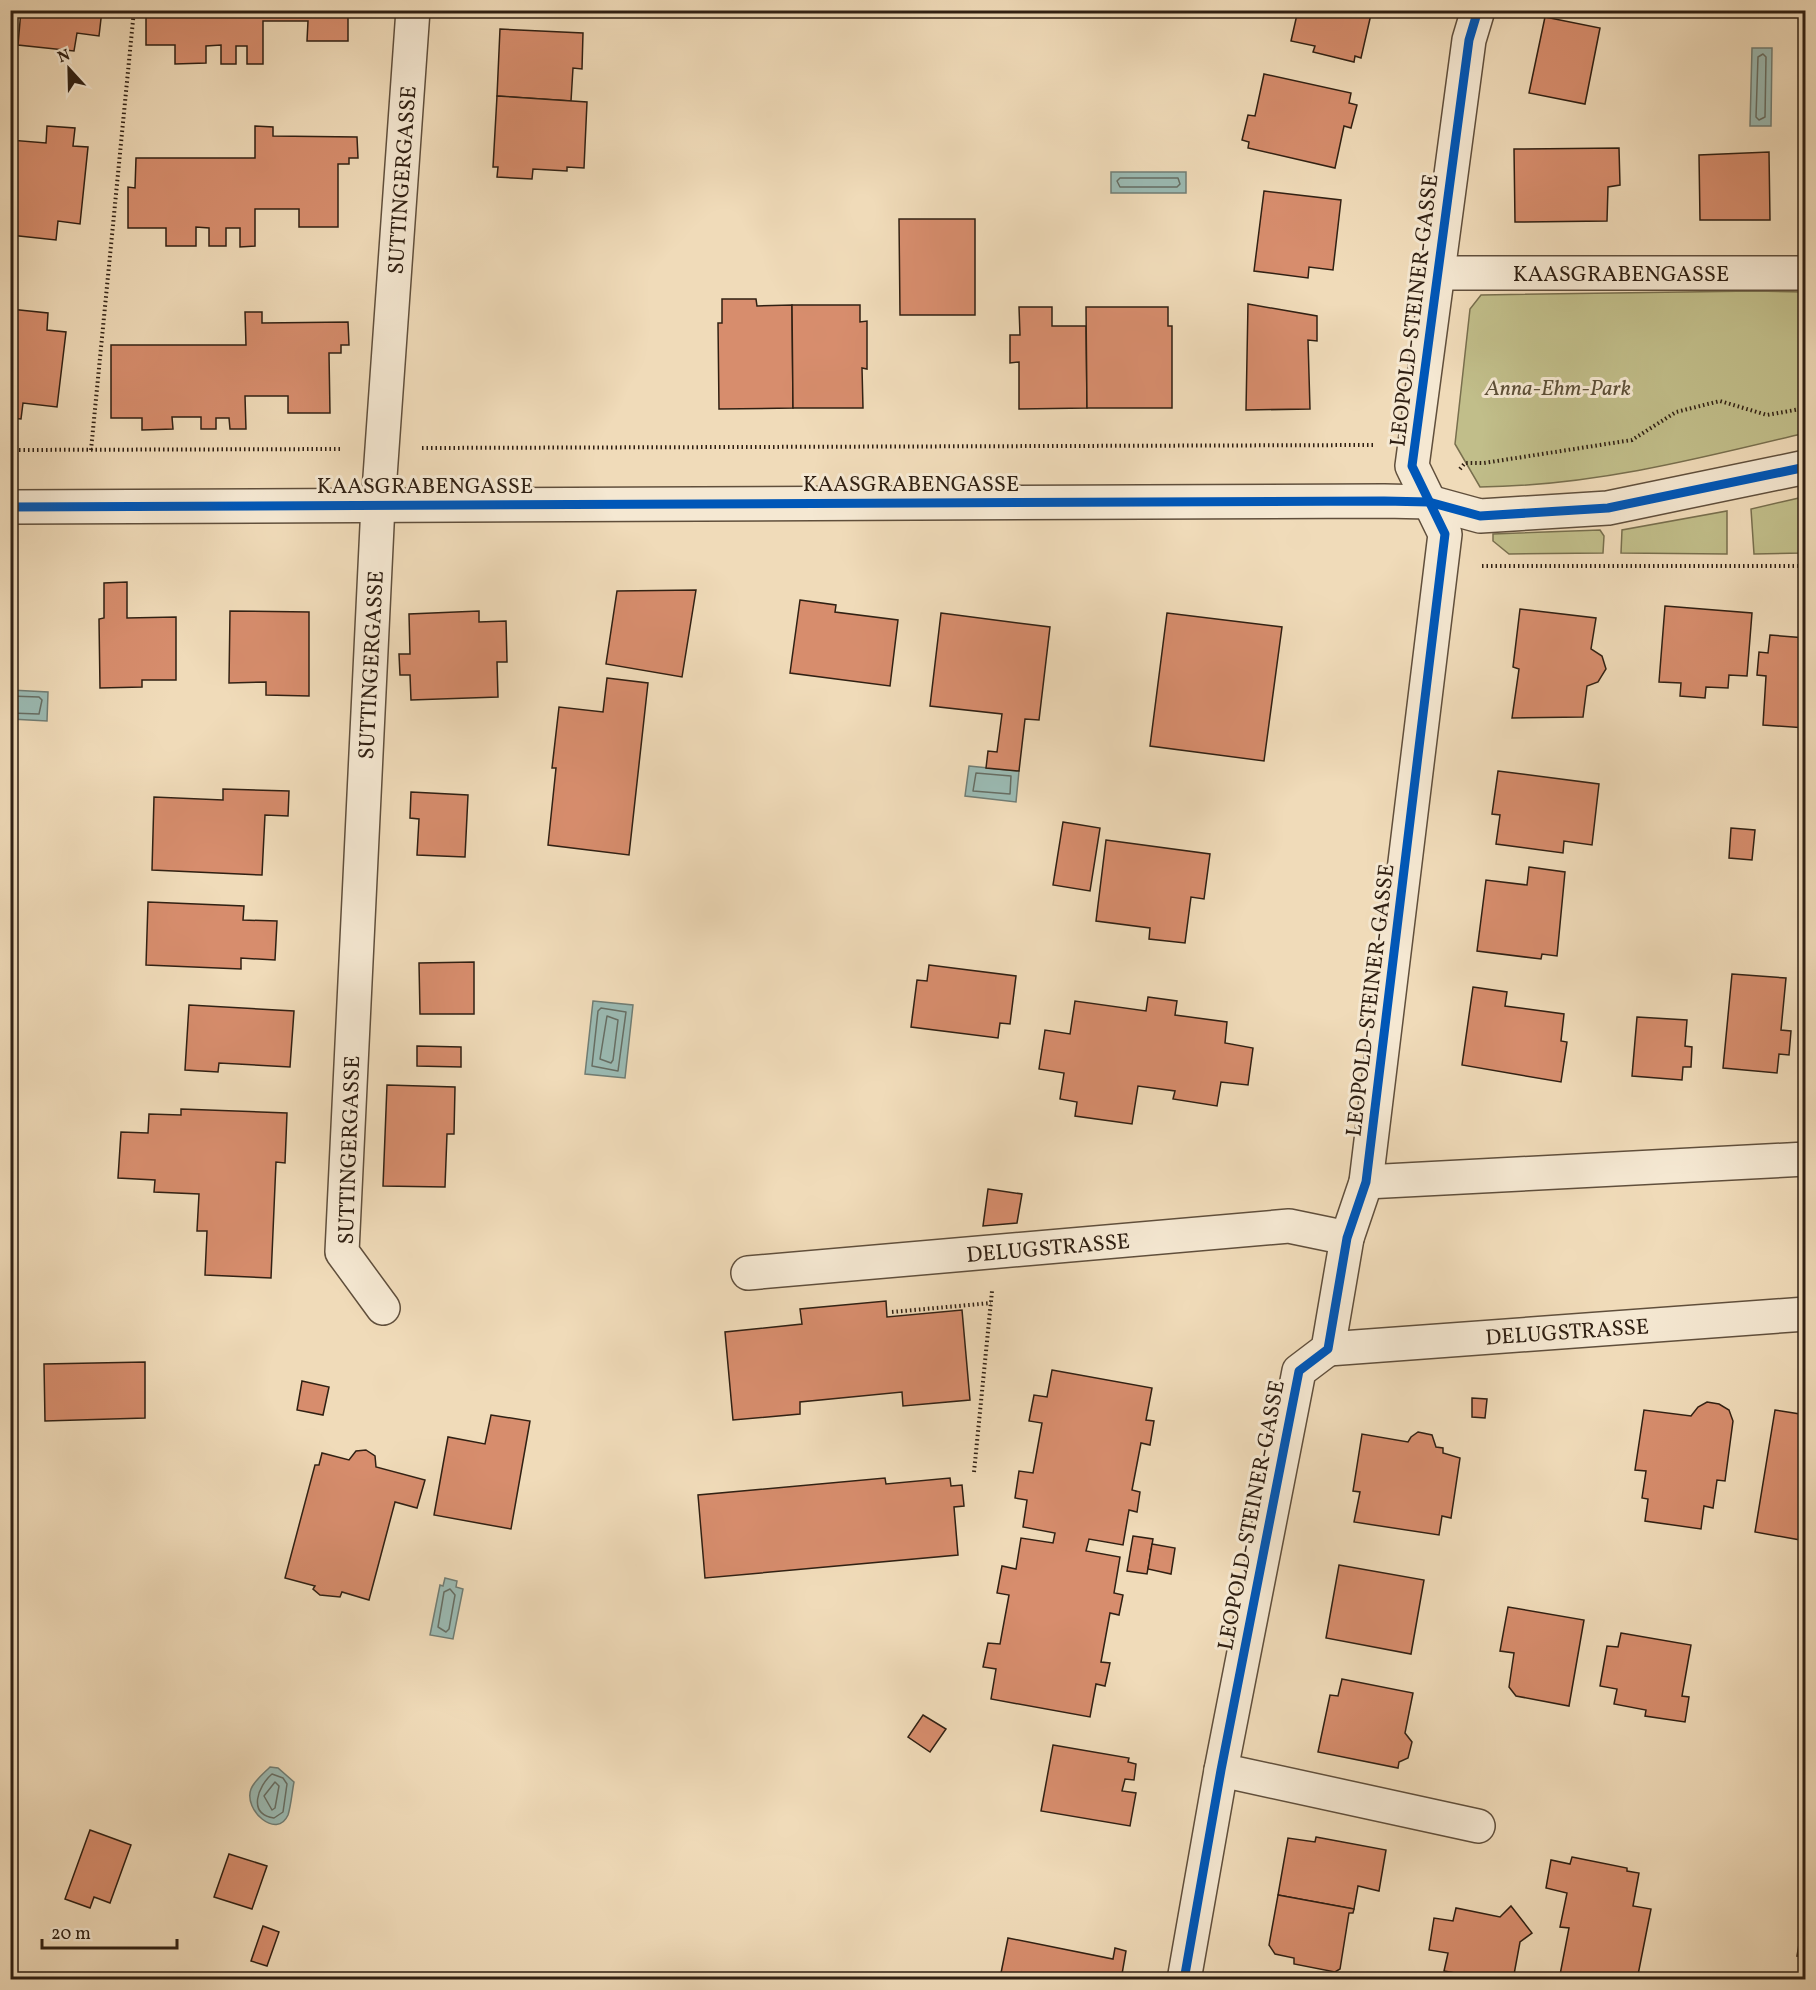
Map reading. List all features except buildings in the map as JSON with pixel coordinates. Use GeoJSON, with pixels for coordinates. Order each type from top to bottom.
{"type":"FeatureCollection","features":[{"type":"Feature","properties":{"kind":"street","name":"SUTTINGERGASSE"},"geometry":{"type":"LineString","coordinates":[[382,1308],[342,1252],[378,505],[413,10]]}},
{"type":"Feature","properties":{"kind":"street","name":"LEOPOLD-STEINER-GASSE"},"geometry":{"type":"LineString","coordinates":[[1184,1980],[1221,1770],[1299,1371],[1328,1348],[1347,1238],[1366,1182],[1445,534],[1412,466],[1436,273],[1469,40],[1478,10]]}},
{"type":"Feature","properties":{"kind":"street","name":"KAASGRABENGASSE"},"geometry":{"type":"LineString","coordinates":[[1436,273],[1806,273]]}},
{"type":"Feature","properties":{"kind":"street","name":"KAASGRABENGASSE"},"geometry":{"type":"LineString","coordinates":[[10,507],[1430,502],[1480,516],[1608,508],[1806,467]]}},
{"type":"Feature","properties":{"kind":"street"},"geometry":{"type":"LineString","coordinates":[[1366,1182],[1806,1159]]}},
{"type":"Feature","properties":{"kind":"street","name":"DELUGSTRASSE"},"geometry":{"type":"LineString","coordinates":[[748,1273],[1289,1226],[1347,1238]]}},
{"type":"Feature","properties":{"kind":"street","name":"DELUGSTRASSE"},"geometry":{"type":"LineString","coordinates":[[1328,1348],[1806,1314]]}},
{"type":"Feature","properties":{"kind":"street"},"geometry":{"type":"LineString","coordinates":[[1221,1770],[1478,1826]]}},
{"type":"Feature","properties":{"kind":"path"},"geometry":{"type":"LineString","coordinates":[[92,450],[134,10]]}},
{"type":"Feature","properties":{"kind":"path"},"geometry":{"type":"LineString","coordinates":[[1430,502],[1465,463],[1484,463],[1632,440],[1676,412],[1720,401],[1767,415],[1806,408]]}},
{"type":"Feature","properties":{"kind":"path"},"geometry":{"type":"LineString","coordinates":[[10,450],[1415,445]]}},
{"type":"Feature","properties":{"kind":"path"},"geometry":{"type":"LineString","coordinates":[[1441,566],[1806,566]]}},
{"type":"Feature","properties":{"kind":"path"},"geometry":{"type":"LineString","coordinates":[[974,1472],[992,1297]]}},
{"type":"Feature","properties":{"kind":"path"},"geometry":{"type":"LineString","coordinates":[[892,1312],[991,1303]]}},
{"type":"Feature","properties":{"kind":"green space","name":"Anna-Ehm-Park"},"geometry":{"type":"Polygon","coordinates":[[[1805,292],[1805,433],[1684,461],[1603,476],[1563,482],[1480,487],[1455,444],[1470,309],[1481,295],[1805,292]]]}},
{"type":"Feature","properties":{"kind":"green space"},"geometry":{"type":"Polygon","coordinates":[[[1799,498],[1801,553],[1754,554],[1751,509],[1799,498]]]}},
{"type":"Feature","properties":{"kind":"green space"},"geometry":{"type":"Polygon","coordinates":[[[1727,511],[1727,554],[1621,553],[1622,530],[1727,511]]]}},
{"type":"Feature","properties":{"kind":"green space"},"geometry":{"type":"Polygon","coordinates":[[[1600,530],[1604,536],[1603,553],[1509,554],[1493,541],[1493,534],[1600,530]]]}},
{"type":"Feature","properties":{"kind":"water"},"geometry":{"type":"Polygon","coordinates":[[[1752,48],[1772,48],[1771,126],[1750,126],[1752,48]]]}},
{"type":"Feature","properties":{"kind":"water"},"geometry":{"type":"Polygon","coordinates":[[[1111,172],[1186,172],[1186,193],[1111,193],[1111,172]]]}},
{"type":"Feature","properties":{"kind":"water"},"geometry":{"type":"Polygon","coordinates":[[[11,690],[48,692],[47,721],[11,719],[11,690]]]}},
{"type":"Feature","properties":{"kind":"water"},"geometry":{"type":"Polygon","coordinates":[[[969,766],[1019,771],[1016,802],[965,796],[969,766]]]}},
{"type":"Feature","properties":{"kind":"water"},"geometry":{"type":"Polygon","coordinates":[[[593,1001],[633,1005],[625,1078],[585,1074],[593,1001]]]}},
{"type":"Feature","properties":{"kind":"water"},"geometry":{"type":"Polygon","coordinates":[[[445,1578],[457,1581],[456,1587],[463,1589],[453,1639],[430,1635],[440,1585],[443,1586],[445,1578]]]}},
{"type":"Feature","properties":{"kind":"water"},"geometry":{"type":"Polygon","coordinates":[[[270,1767],[278,1768],[294,1782],[288,1815],[283,1822],[276,1824],[269,1823],[256,1813],[250,1797],[254,1783],[270,1767]]]}},
{"type":"Feature","properties":{"kind":"cycle path"},"geometry":{"type":"LineString","coordinates":[[1184,1980],[1221,1770],[1299,1371],[1328,1349],[1347,1238],[1366,1182],[1445,534],[1412,466],[1469,40],[1478,10]]}},
{"type":"Feature","properties":{"kind":"cycle path"},"geometry":{"type":"LineString","coordinates":[[10,507],[1384,501],[1429,502],[1480,516],[1608,508],[1806,467]]}}]}
